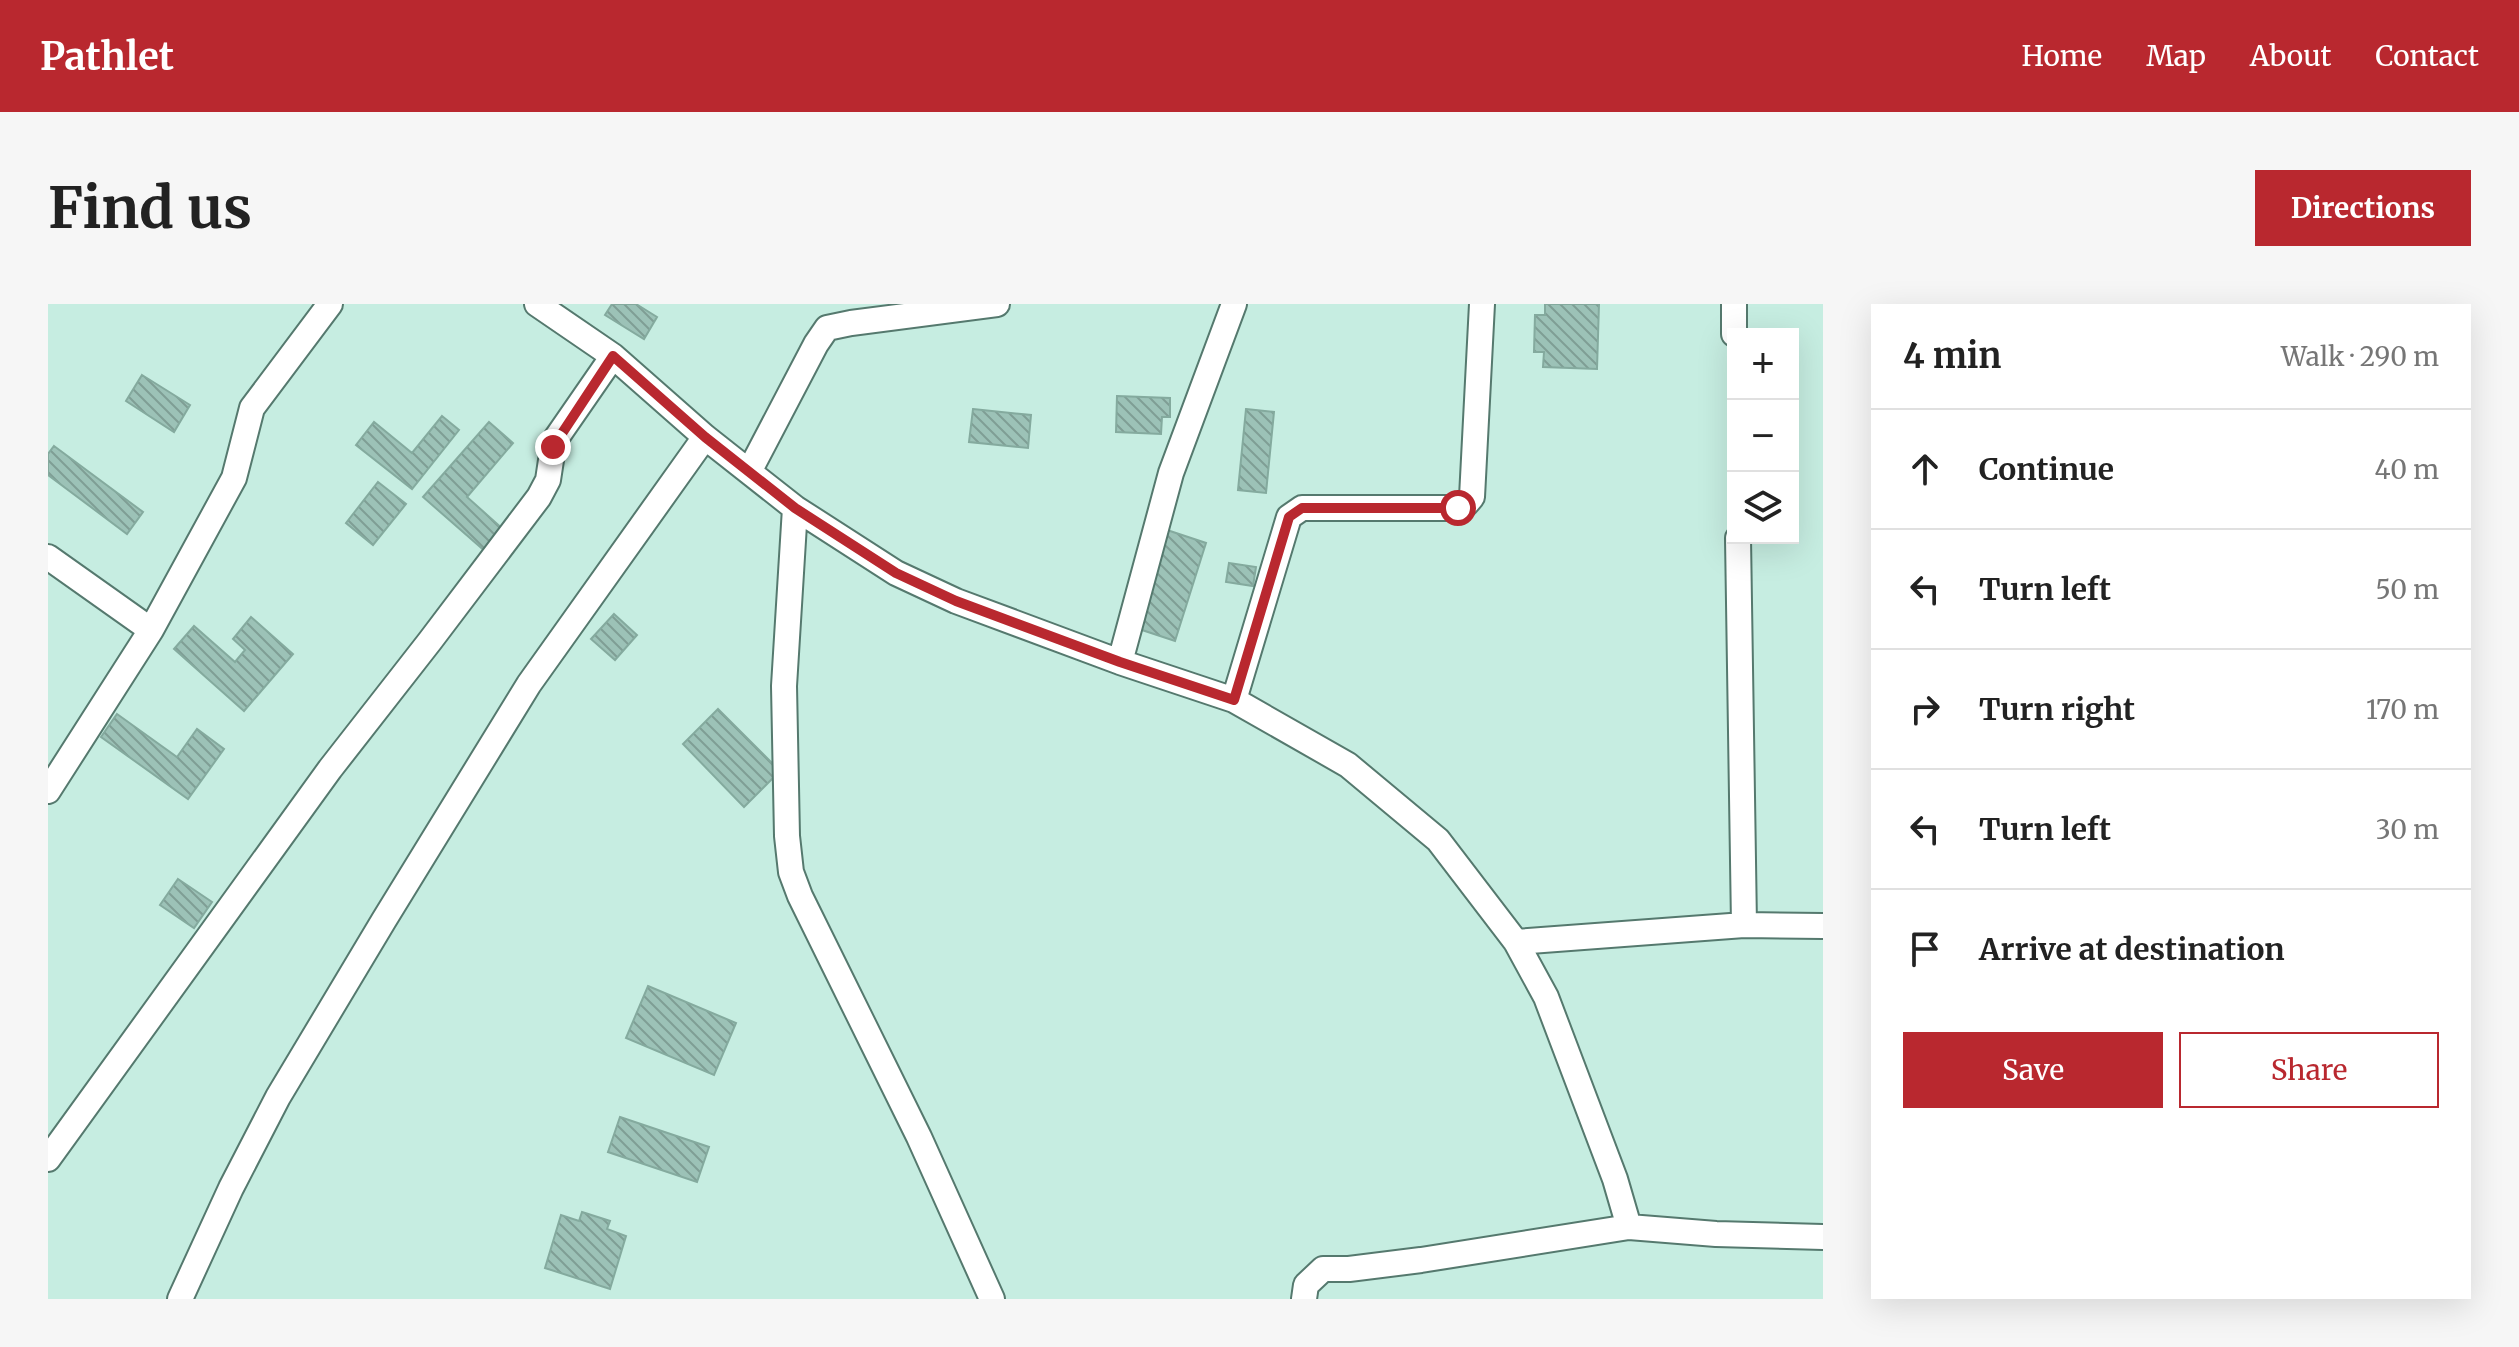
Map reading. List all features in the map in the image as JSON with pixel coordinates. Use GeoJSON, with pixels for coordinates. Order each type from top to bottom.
{"type":"FeatureCollection","features":[{"type":"Feature","properties":{"kind":"street"},"geometry":{"type":"LineString","coordinates":[[537,304],[574,314],[613,356],[705,437],[795,508],[896,573],[956,601],[1120,662],[1234,700],[1348,765],[1438,840],[1516,942],[1546,997],[1615,1179],[1629,1227]]}},
{"type":"Feature","properties":{"kind":"street"},"geometry":{"type":"LineString","coordinates":[[750,470],[827,328],[997,304]]}},
{"type":"Feature","properties":{"kind":"street"},"geometry":{"type":"LineString","coordinates":[[1120,662],[1171,473],[1234,304]]}},
{"type":"Feature","properties":{"kind":"street"},"geometry":{"type":"LineString","coordinates":[[1234,700],[1289,517],[1295,511],[1302,508],[1458,508],[1472,497],[1482,304]]}},
{"type":"Feature","properties":{"kind":"street"},"geometry":{"type":"LineString","coordinates":[[1734,304],[1734,328]]}},
{"type":"Feature","properties":{"kind":"street"},"geometry":{"type":"LineString","coordinates":[[48,791],[151,630],[234,478],[252,408],[325,306]]}},
{"type":"Feature","properties":{"kind":"street"},"geometry":{"type":"LineString","coordinates":[[48,1159],[330,769],[539,497],[548,480],[557,437],[613,356]]}},
{"type":"Feature","properties":{"kind":"street"},"geometry":{"type":"LineString","coordinates":[[180,1299],[231,1188],[278,1097],[400,894],[529,684],[705,437]]}},
{"type":"Feature","properties":{"kind":"street"},"geometry":{"type":"LineString","coordinates":[[795,508],[784,686],[787,836],[791,872],[919,1137],[992,1299]]}},
{"type":"Feature","properties":{"kind":"street"},"geometry":{"type":"LineString","coordinates":[[1738,544],[1744,925]]}},
{"type":"Feature","properties":{"kind":"street"},"geometry":{"type":"LineString","coordinates":[[48,557],[151,630]]}},
{"type":"Feature","properties":{"kind":"street"},"geometry":{"type":"LineString","coordinates":[[1516,942],[1744,925],[1823,926]]}},
{"type":"Feature","properties":{"kind":"street"},"geometry":{"type":"LineString","coordinates":[[1304,1299],[1306,1285],[1323,1269],[1421,1260],[1629,1227],[1716,1234],[1823,1237]]}},
{"type":"Feature","properties":{"kind":"building"},"geometry":{"type":"Polygon","coordinates":[[[612,304],[636,304],[657,317],[644,339],[605,315],[612,304]]]}},
{"type":"Feature","properties":{"kind":"building"},"geometry":{"type":"Polygon","coordinates":[[[1545,304],[1599,304],[1597,369],[1543,367],[1544,352],[1534,352],[1535,315],[1545,315],[1545,304]]]}},
{"type":"Feature","properties":{"kind":"building"},"geometry":{"type":"Polygon","coordinates":[[[142,375],[190,405],[174,432],[126,401],[142,375]]]}},
{"type":"Feature","properties":{"kind":"building"},"geometry":{"type":"Polygon","coordinates":[[[1117,396],[1170,398],[1170,417],[1162,417],[1161,434],[1116,432],[1117,396]]]}},
{"type":"Feature","properties":{"kind":"building"},"geometry":{"type":"Polygon","coordinates":[[[973,409],[1031,415],[1028,448],[969,442],[973,409]]]}},
{"type":"Feature","properties":{"kind":"building"},"geometry":{"type":"Polygon","coordinates":[[[1246,409],[1274,412],[1266,493],[1238,490],[1246,409]]]}},
{"type":"Feature","properties":{"kind":"building"},"geometry":{"type":"Polygon","coordinates":[[[442,416],[459,430],[412,489],[356,445],[374,422],[412,453],[442,416]]]}},
{"type":"Feature","properties":{"kind":"building"},"geometry":{"type":"Polygon","coordinates":[[[489,422],[513,443],[467,497],[504,530],[486,552],[423,497],[489,422]]]}},
{"type":"Feature","properties":{"kind":"building"},"geometry":{"type":"Polygon","coordinates":[[[54,446],[143,512],[127,534],[48,475],[48,454],[54,446]]]}},
{"type":"Feature","properties":{"kind":"building"},"geometry":{"type":"Polygon","coordinates":[[[378,482],[406,504],[373,545],[346,523],[378,482]]]}},
{"type":"Feature","properties":{"kind":"building"},"geometry":{"type":"Polygon","coordinates":[[[1167,530],[1206,543],[1175,641],[1136,628],[1167,530]]]}},
{"type":"Feature","properties":{"kind":"building"},"geometry":{"type":"Polygon","coordinates":[[[1229,563],[1256,567],[1253,586],[1226,582],[1229,563]]]}},
{"type":"Feature","properties":{"kind":"building"},"geometry":{"type":"Polygon","coordinates":[[[614,614],[637,635],[615,660],[591,639],[614,614]]]}},
{"type":"Feature","properties":{"kind":"building"},"geometry":{"type":"Polygon","coordinates":[[[251,617],[293,654],[244,711],[174,649],[194,626],[235,662],[245,650],[233,639],[251,617]]]}},
{"type":"Feature","properties":{"kind":"building"},"geometry":{"type":"Polygon","coordinates":[[[718,709],[780,771],[744,807],[683,744],[718,709]]]}},
{"type":"Feature","properties":{"kind":"building"},"geometry":{"type":"Polygon","coordinates":[[[117,714],[177,757],[197,729],[224,749],[188,799],[101,737],[117,714]]]}},
{"type":"Feature","properties":{"kind":"building"},"geometry":{"type":"Polygon","coordinates":[[[178,879],[212,902],[194,928],[160,905],[178,879]]]}},
{"type":"Feature","properties":{"kind":"building"},"geometry":{"type":"Polygon","coordinates":[[[648,986],[736,1023],[714,1075],[626,1038],[648,986]]]}},
{"type":"Feature","properties":{"kind":"building"},"geometry":{"type":"Polygon","coordinates":[[[620,1117],[709,1147],[697,1182],[608,1152],[620,1117]]]}},
{"type":"Feature","properties":{"kind":"building"},"geometry":{"type":"Polygon","coordinates":[[[582,1212],[610,1221],[607,1229],[626,1236],[610,1289],[545,1268],[561,1215],[579,1221],[582,1212]]]}},
{"type":"Feature","properties":{"kind":"route"},"geometry":{"type":"LineString","coordinates":[[553,447],[613,356],[705,437],[795,508],[896,573],[956,601],[1120,662],[1234,700],[1289,517],[1295,511],[1302,508],[1458,508]]}}]}
